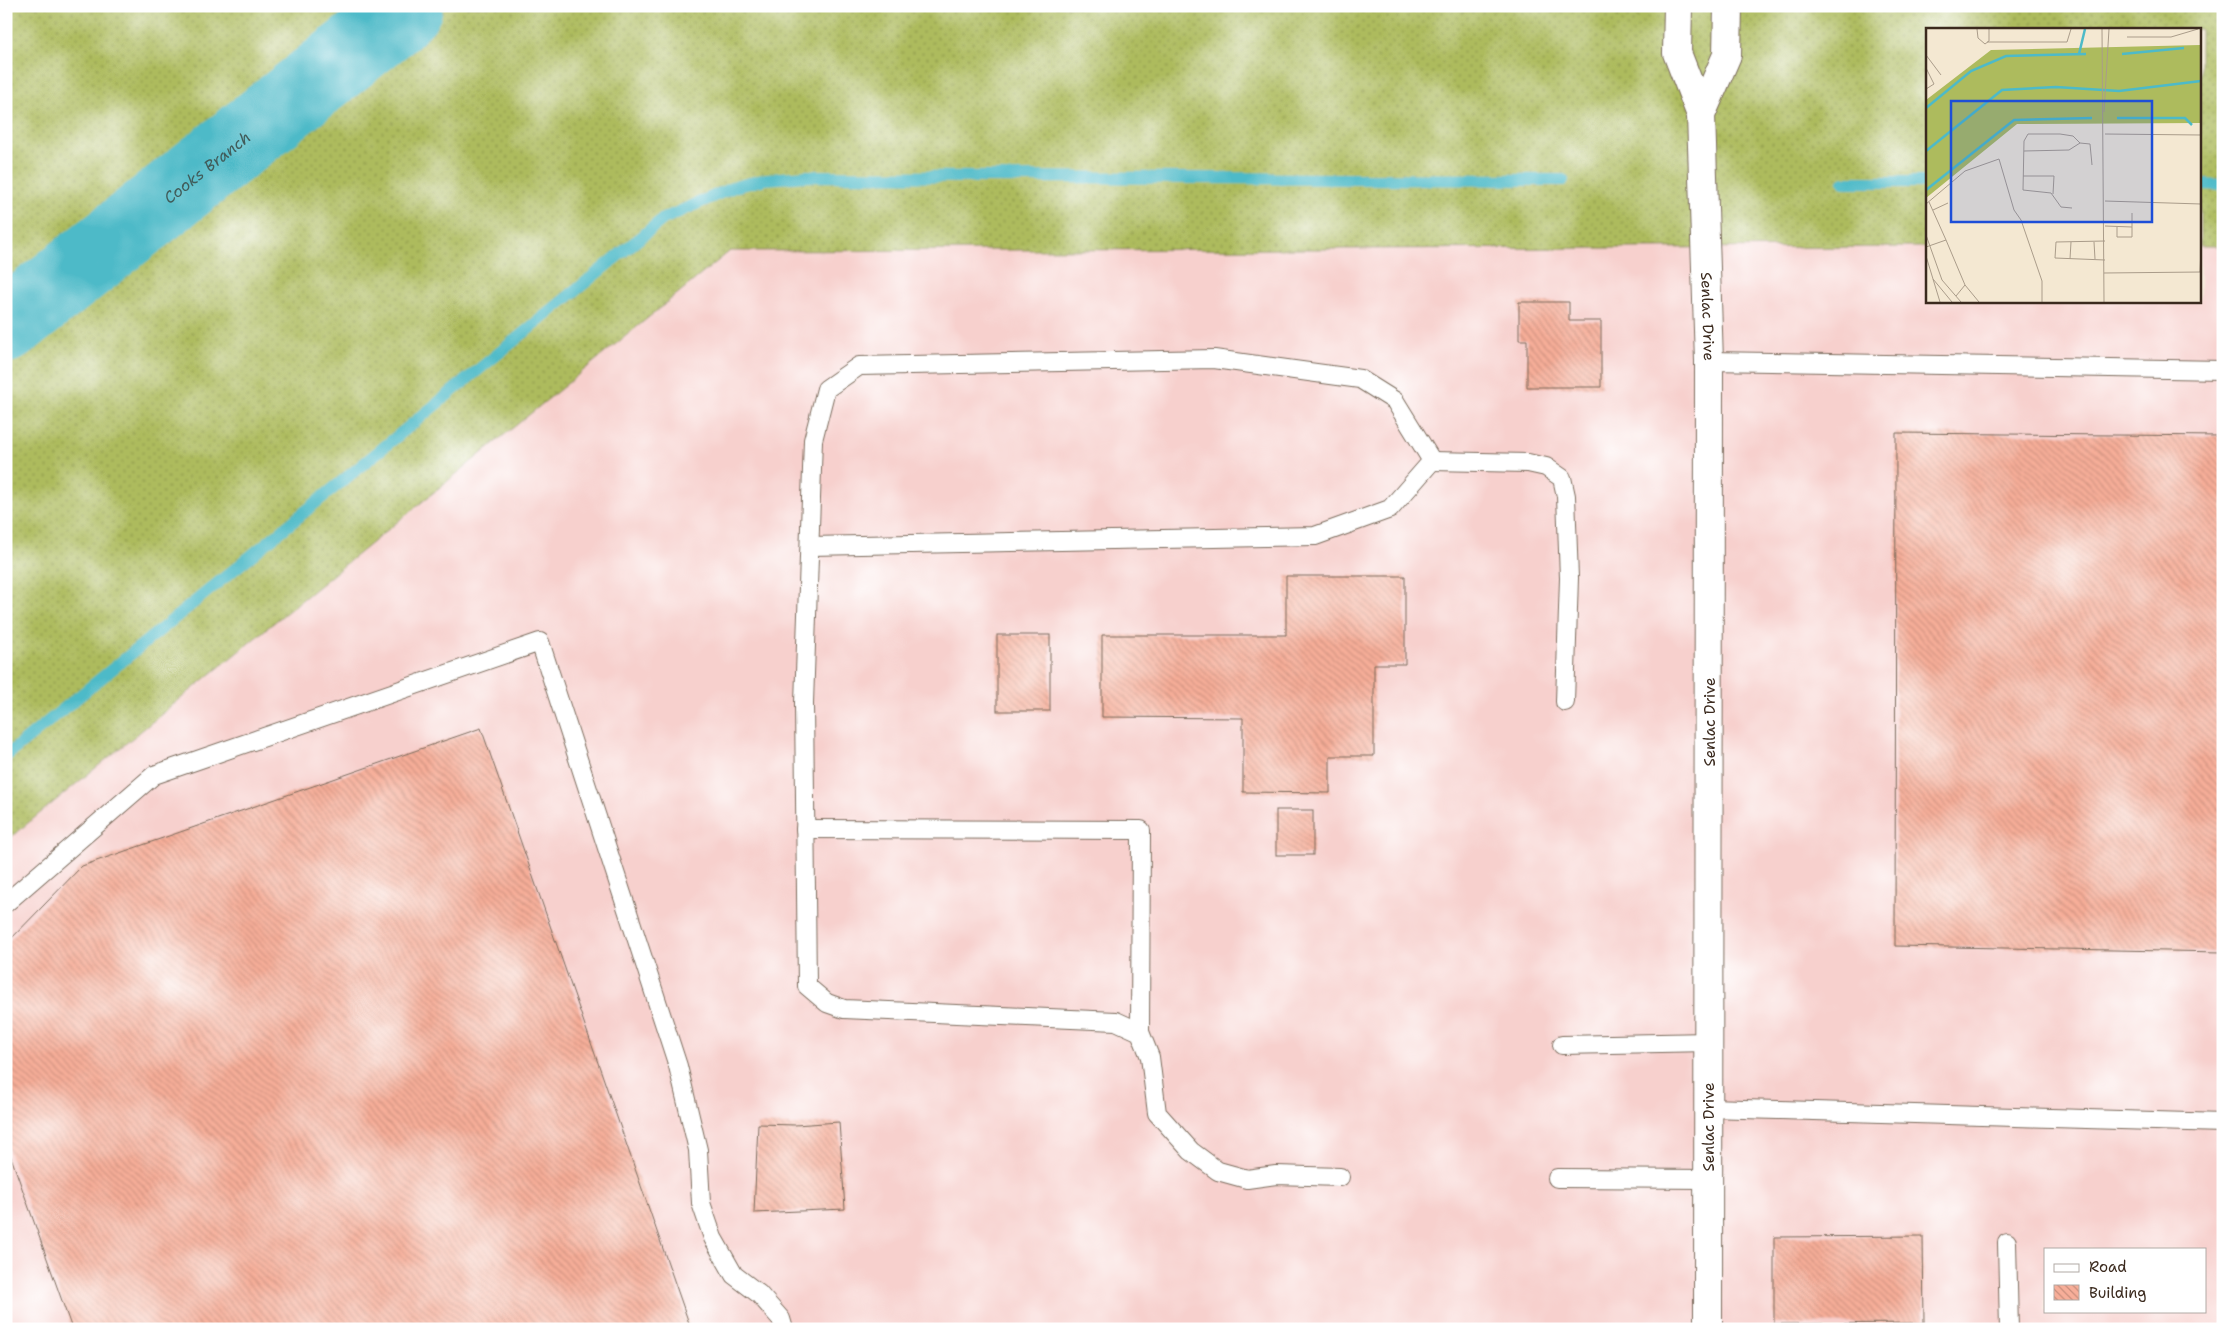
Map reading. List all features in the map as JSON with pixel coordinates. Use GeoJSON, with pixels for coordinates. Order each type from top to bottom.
{"type":"FeatureCollection","features":[{"type":"Feature","properties":{"kind":"street","name":"Senlac Drive"},"geometry":{"type":"LineString","coordinates":[[1678,6],[1677,53],[1701,115],[1709,361],[1708,1329]]}},
{"type":"Feature","properties":{"kind":"street","name":"Senlac Drive"},"geometry":{"type":"LineString","coordinates":[[1701,115],[1727,55],[1728,6]]}},
{"type":"Feature","properties":{"kind":"lane"},"geometry":{"type":"LineString","coordinates":[[1140,1032],[1116,1021],[844,1009],[827,1003],[807,986],[804,703],[813,440],[826,389],[859,366],[1214,359],[1360,379],[1395,401],[1432,461]]}},
{"type":"Feature","properties":{"kind":"lane"},"geometry":{"type":"LineString","coordinates":[[1709,361],[2223,370]]}},
{"type":"Feature","properties":{"kind":"lane"},"geometry":{"type":"LineString","coordinates":[[1432,461],[1528,463],[1546,467],[1562,478],[1566,496],[1569,578],[1565,702]]}},
{"type":"Feature","properties":{"kind":"lane"},"geometry":{"type":"LineString","coordinates":[[810,546],[1315,536],[1390,509],[1432,461]]}},
{"type":"Feature","properties":{"kind":"lane"},"geometry":{"type":"LineString","coordinates":[[6,903],[154,775],[540,642],[678,1066],[698,1150],[701,1203],[713,1238],[734,1276],[759,1294],[780,1320],[784,1329]]}},
{"type":"Feature","properties":{"kind":"lane"},"geometry":{"type":"LineString","coordinates":[[805,829],[1141,830],[1140,1032],[1150,1057],[1157,1113],[1192,1151],[1218,1170],[1247,1179],[1276,1175],[1340,1177]]}},
{"type":"Feature","properties":{"kind":"lane"},"geometry":{"type":"LineString","coordinates":[[1562,1045],[1709,1042]]}},
{"type":"Feature","properties":{"kind":"lane"},"geometry":{"type":"LineString","coordinates":[[1709,1108],[2223,1123]]}},
{"type":"Feature","properties":{"kind":"lane"},"geometry":{"type":"LineString","coordinates":[[1557,1178],[1709,1179]]}},
{"type":"Feature","properties":{"kind":"lane"},"geometry":{"type":"LineString","coordinates":[[2006,1242],[2009,1329]]}},
{"type":"Feature","properties":{"kind":"shaded area"},"geometry":{"type":"Polygon","coordinates":[[[2202,246],[2223,246],[2223,1329],[6,1329],[6,841],[730,251],[1926,247],[1926,302],[2202,302],[2202,246]]]}},
{"type":"Feature","properties":{"kind":"green space"},"geometry":{"type":"Polygon","coordinates":[[[6,6],[2223,6],[2223,246],[2202,246],[2202,28],[1926,28],[1926,247],[730,251],[6,841],[6,6]]]}},
{"type":"Feature","properties":{"kind":"building"},"geometry":{"type":"Polygon","coordinates":[[[1519,302],[1569,302],[1569,321],[1601,321],[1601,387],[1527,387],[1527,340],[1519,340],[1519,302]]]}},
{"type":"Feature","properties":{"kind":"building"},"geometry":{"type":"Polygon","coordinates":[[[1896,433],[2223,436],[2223,952],[1895,946],[1896,433]]]}},
{"type":"Feature","properties":{"kind":"building"},"geometry":{"type":"Polygon","coordinates":[[[1286,576],[1405,576],[1405,664],[1374,664],[1374,756],[1330,756],[1330,793],[1243,792],[1243,718],[1102,717],[1102,635],[1286,635],[1286,576]]]}},
{"type":"Feature","properties":{"kind":"building"},"geometry":{"type":"Polygon","coordinates":[[[997,635],[1050,635],[1050,711],[997,711],[997,635]]]}},
{"type":"Feature","properties":{"kind":"building"},"geometry":{"type":"Polygon","coordinates":[[[481,728],[691,1329],[72,1329],[6,1143],[6,944],[82,866],[481,728]]]}},
{"type":"Feature","properties":{"kind":"building"},"geometry":{"type":"Polygon","coordinates":[[[1276,810],[1313,810],[1313,855],[1276,855],[1276,810]]]}},
{"type":"Feature","properties":{"kind":"building"},"geometry":{"type":"Polygon","coordinates":[[[839,1122],[845,1209],[754,1213],[758,1124],[795,1125],[839,1122]]]}},
{"type":"Feature","properties":{"kind":"building"},"geometry":{"type":"Polygon","coordinates":[[[1923,1236],[1924,1323],[1774,1324],[1774,1237],[1923,1236]]]}},
{"type":"Feature","properties":{"kind":"waterway","name":"Cooks Branch"},"geometry":{"type":"LineString","coordinates":[[6,326],[393,20],[406,6]]}},
{"type":"Feature","properties":{"kind":"waterway"},"geometry":{"type":"LineString","coordinates":[[6,756],[663,219],[734,187],[766,179],[806,176],[1563,180]]}},
{"type":"Feature","properties":{"kind":"waterway"},"geometry":{"type":"LineString","coordinates":[[1844,182],[1926,182]]}},
{"type":"Feature","properties":{"kind":"waterway"},"geometry":{"type":"LineString","coordinates":[[2202,184],[2223,185]]}}]}
